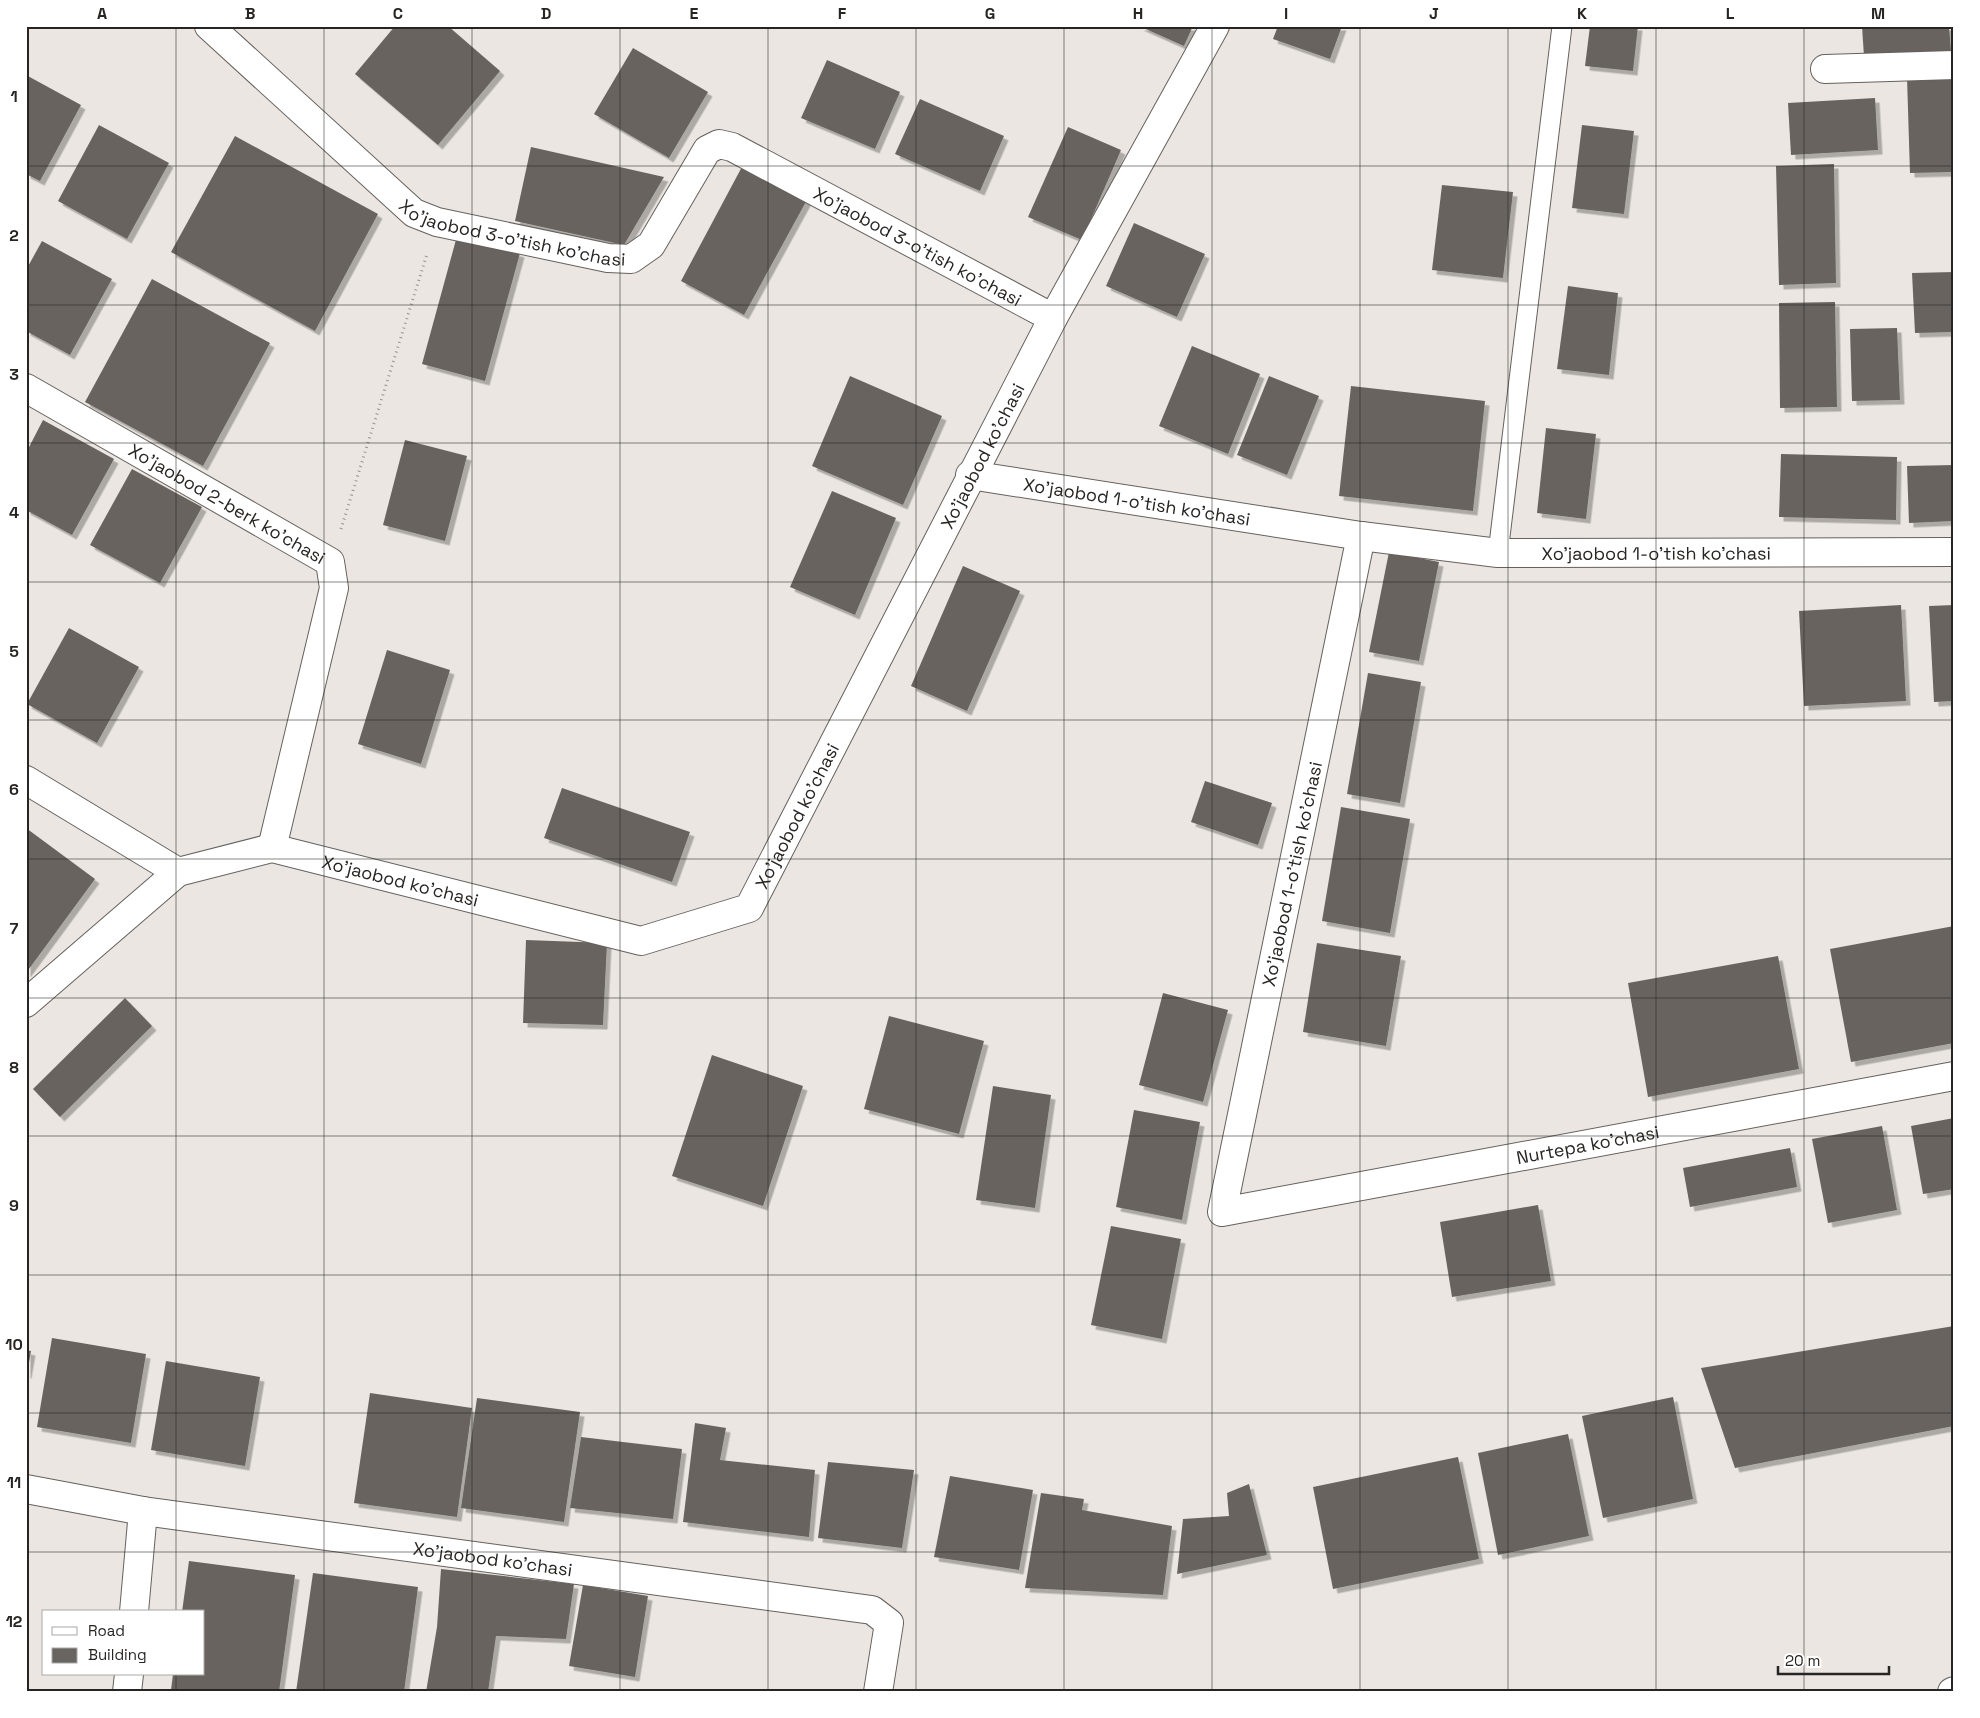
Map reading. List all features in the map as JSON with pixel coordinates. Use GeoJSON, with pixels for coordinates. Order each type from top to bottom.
{"type":"FeatureCollection","features":[{"type":"Feature","properties":{"kind":"street","name":"Xo'jaobod 3-o'tish ko'chasi"},"geometry":{"type":"LineString","coordinates":[[209,26],[414,213],[437,222],[608,258],[631,259],[651,245],[708,150],[719,144],[732,147],[1053,318]]}},
{"type":"Feature","properties":{"kind":"street","name":"Xo'jaobod ko'chasi"},"geometry":{"type":"LineString","coordinates":[[26,1003],[178,872],[272,848],[641,941],[749,908],[970,475],[1053,318],[1215,26]]}},
{"type":"Feature","properties":{"kind":"street"},"geometry":{"type":"LineString","coordinates":[[1825,69],[1954,65]]}},
{"type":"Feature","properties":{"kind":"street","name":"Xo'jaobod 2-berk ko'chasi"},"geometry":{"type":"LineString","coordinates":[[26,388],[330,562],[334,588],[272,848]]}},
{"type":"Feature","properties":{"kind":"street","name":"Xo'jaobod 1-o'tish ko'chasi"},"geometry":{"type":"LineString","coordinates":[[970,475],[1361,536],[1498,553],[1954,552]]}},
{"type":"Feature","properties":{"kind":"street","name":"Xo'jaobod 1-o'tish ko'chasi"},"geometry":{"type":"LineString","coordinates":[[1222,1212],[1361,536]]}},
{"type":"Feature","properties":{"kind":"street"},"geometry":{"type":"LineString","coordinates":[[26,780],[178,872]]}},
{"type":"Feature","properties":{"kind":"street","name":"Nurtepa ko'chasi"},"geometry":{"type":"LineString","coordinates":[[1222,1212],[1954,1076]]}},
{"type":"Feature","properties":{"kind":"street","name":"Xo'jaobod ko'chasi"},"geometry":{"type":"LineString","coordinates":[[26,1489],[143,1512],[872,1610],[889,1623],[878,1692]]}},
{"type":"Feature","properties":{"kind":"street"},"geometry":{"type":"LineString","coordinates":[[134,1610],[143,1512]]}},
{"type":"Feature","properties":{"kind":"street"},"geometry":{"type":"LineString","coordinates":[[127,1692],[129,1676]]}},
{"type":"Feature","properties":{"kind":"lane"},"geometry":{"type":"LineString","coordinates":[[1498,553],[1562,26]]}},
{"type":"Feature","properties":{"kind":"path"},"geometry":{"type":"LineString","coordinates":[[330,562],[437,222]]}},
{"type":"Feature","properties":{"kind":"building"},"geometry":{"type":"Polygon","coordinates":[[[395,26],[448,26],[500,71],[438,145],[355,74],[395,26]]]}},
{"type":"Feature","properties":{"kind":"building"},"geometry":{"type":"Polygon","coordinates":[[[1139,26],[1193,26],[1184,46],[1139,26]]]}},
{"type":"Feature","properties":{"kind":"building"},"geometry":{"type":"Polygon","coordinates":[[[1278,26],[1342,26],[1330,59],[1273,39],[1278,26]]]}},
{"type":"Feature","properties":{"kind":"building"},"geometry":{"type":"Polygon","coordinates":[[[1590,26],[1638,26],[1633,71],[1585,66],[1590,26]]]}},
{"type":"Feature","properties":{"kind":"building"},"geometry":{"type":"Polygon","coordinates":[[[1862,26],[1949,26],[1951,52],[1864,57],[1862,26]]]}},
{"type":"Feature","properties":{"kind":"building"},"geometry":{"type":"Polygon","coordinates":[[[633,48],[708,92],[669,158],[594,114],[633,48]]]}},
{"type":"Feature","properties":{"kind":"building"},"geometry":{"type":"Polygon","coordinates":[[[827,60],[900,92],[875,149],[801,118],[827,60]]]}},
{"type":"Feature","properties":{"kind":"building"},"geometry":{"type":"Polygon","coordinates":[[[26,75],[81,105],[40,181],[26,174],[26,75]]]}},
{"type":"Feature","properties":{"kind":"building"},"geometry":{"type":"Polygon","coordinates":[[[1954,77],[1954,172],[1910,173],[1907,78],[1954,77]]]}},
{"type":"Feature","properties":{"kind":"building"},"geometry":{"type":"Polygon","coordinates":[[[1875,98],[1878,150],[1791,155],[1788,103],[1875,98]]]}},
{"type":"Feature","properties":{"kind":"building"},"geometry":{"type":"Polygon","coordinates":[[[920,99],[1004,136],[980,191],[895,154],[920,99]]]}},
{"type":"Feature","properties":{"kind":"building"},"geometry":{"type":"Polygon","coordinates":[[[99,125],[169,163],[127,239],[58,201],[99,125]]]}},
{"type":"Feature","properties":{"kind":"building"},"geometry":{"type":"Polygon","coordinates":[[[1582,125],[1634,131],[1624,214],[1572,208],[1582,125]]]}},
{"type":"Feature","properties":{"kind":"building"},"geometry":{"type":"Polygon","coordinates":[[[1068,127],[1121,150],[1082,240],[1028,217],[1068,127]]]}},
{"type":"Feature","properties":{"kind":"building"},"geometry":{"type":"Polygon","coordinates":[[[235,136],[378,214],[315,331],[171,252],[235,136]]]}},
{"type":"Feature","properties":{"kind":"building"},"geometry":{"type":"Polygon","coordinates":[[[531,147],[664,177],[624,245],[515,221],[531,147]]]}},
{"type":"Feature","properties":{"kind":"building"},"geometry":{"type":"Polygon","coordinates":[[[744,163],[808,198],[744,315],[681,281],[744,163]]]}},
{"type":"Feature","properties":{"kind":"building"},"geometry":{"type":"Polygon","coordinates":[[[1834,164],[1836,283],[1779,285],[1776,166],[1834,164]]]}},
{"type":"Feature","properties":{"kind":"building"},"geometry":{"type":"Polygon","coordinates":[[[1442,185],[1513,192],[1503,278],[1432,270],[1442,185]]]}},
{"type":"Feature","properties":{"kind":"building"},"geometry":{"type":"Polygon","coordinates":[[[1134,223],[1205,254],[1177,317],[1106,286],[1134,223]]]}},
{"type":"Feature","properties":{"kind":"building"},"geometry":{"type":"Polygon","coordinates":[[[457,236],[520,253],[485,381],[422,364],[457,236]]]}},
{"type":"Feature","properties":{"kind":"building"},"geometry":{"type":"Polygon","coordinates":[[[42,241],[112,279],[70,355],[26,331],[26,270],[42,241]]]}},
{"type":"Feature","properties":{"kind":"building"},"geometry":{"type":"Polygon","coordinates":[[[1954,272],[1954,332],[1915,333],[1912,273],[1954,272]]]}},
{"type":"Feature","properties":{"kind":"building"},"geometry":{"type":"Polygon","coordinates":[[[152,279],[270,343],[203,466],[85,402],[152,279]]]}},
{"type":"Feature","properties":{"kind":"building"},"geometry":{"type":"Polygon","coordinates":[[[1568,286],[1618,293],[1609,375],[1557,369],[1568,286]]]}},
{"type":"Feature","properties":{"kind":"building"},"geometry":{"type":"Polygon","coordinates":[[[1835,302],[1837,407],[1780,408],[1779,303],[1835,302]]]}},
{"type":"Feature","properties":{"kind":"building"},"geometry":{"type":"Polygon","coordinates":[[[1897,328],[1900,400],[1852,401],[1850,329],[1897,328]]]}},
{"type":"Feature","properties":{"kind":"building"},"geometry":{"type":"Polygon","coordinates":[[[1192,346],[1260,374],[1228,454],[1159,426],[1192,346]]]}},
{"type":"Feature","properties":{"kind":"building"},"geometry":{"type":"Polygon","coordinates":[[[850,376],[942,416],[903,505],[812,466],[850,376]]]}},
{"type":"Feature","properties":{"kind":"building"},"geometry":{"type":"Polygon","coordinates":[[[1269,376],[1319,396],[1287,475],[1237,455],[1269,376]]]}},
{"type":"Feature","properties":{"kind":"building"},"geometry":{"type":"Polygon","coordinates":[[[1351,386],[1485,401],[1473,511],[1339,496],[1351,386]]]}},
{"type":"Feature","properties":{"kind":"building"},"geometry":{"type":"Polygon","coordinates":[[[43,420],[114,459],[72,535],[26,510],[26,453],[43,420]]]}},
{"type":"Feature","properties":{"kind":"building"},"geometry":{"type":"Polygon","coordinates":[[[1546,428],[1596,434],[1586,519],[1537,513],[1546,428]]]}},
{"type":"Feature","properties":{"kind":"building"},"geometry":{"type":"Polygon","coordinates":[[[405,440],[467,456],[445,541],[383,525],[405,440]]]}},
{"type":"Feature","properties":{"kind":"building"},"geometry":{"type":"Polygon","coordinates":[[[1781,454],[1897,457],[1896,520],[1779,517],[1781,454]]]}},
{"type":"Feature","properties":{"kind":"building"},"geometry":{"type":"Polygon","coordinates":[[[1954,465],[1954,521],[1909,523],[1907,466],[1954,465]]]}},
{"type":"Feature","properties":{"kind":"building"},"geometry":{"type":"Polygon","coordinates":[[[132,469],[202,507],[160,583],[90,545],[132,469]]]}},
{"type":"Feature","properties":{"kind":"building"},"geometry":{"type":"Polygon","coordinates":[[[832,491],[896,518],[855,615],[790,587],[832,491]]]}},
{"type":"Feature","properties":{"kind":"building"},"geometry":{"type":"Polygon","coordinates":[[[1389,552],[1439,562],[1419,661],[1369,652],[1389,552]]]}},
{"type":"Feature","properties":{"kind":"building"},"geometry":{"type":"Polygon","coordinates":[[[963,566],[1020,591],[967,711],[911,686],[963,566]]]}},
{"type":"Feature","properties":{"kind":"building"},"geometry":{"type":"Polygon","coordinates":[[[1901,605],[1906,701],[1804,706],[1799,611],[1901,605]]]}},
{"type":"Feature","properties":{"kind":"building"},"geometry":{"type":"Polygon","coordinates":[[[1954,605],[1954,701],[1934,702],[1929,606],[1954,605]]]}},
{"type":"Feature","properties":{"kind":"building"},"geometry":{"type":"Polygon","coordinates":[[[69,628],[139,667],[97,743],[27,704],[69,628]]]}},
{"type":"Feature","properties":{"kind":"building"},"geometry":{"type":"Polygon","coordinates":[[[387,650],[450,670],[421,764],[358,744],[387,650]]]}},
{"type":"Feature","properties":{"kind":"building"},"geometry":{"type":"Polygon","coordinates":[[[1368,673],[1421,682],[1400,803],[1347,794],[1368,673]]]}},
{"type":"Feature","properties":{"kind":"building"},"geometry":{"type":"Polygon","coordinates":[[[1205,781],[1272,803],[1258,845],[1191,822],[1205,781]]]}},
{"type":"Feature","properties":{"kind":"building"},"geometry":{"type":"Polygon","coordinates":[[[562,788],[690,832],[672,882],[544,838],[562,788]]]}},
{"type":"Feature","properties":{"kind":"building"},"geometry":{"type":"Polygon","coordinates":[[[1341,807],[1410,819],[1390,933],[1322,921],[1341,807]]]}},
{"type":"Feature","properties":{"kind":"building"},"geometry":{"type":"Polygon","coordinates":[[[26,828],[95,879],[26,973],[26,828]]]}},
{"type":"Feature","properties":{"kind":"building"},"geometry":{"type":"Polygon","coordinates":[[[1954,926],[1954,1043],[1851,1062],[1830,949],[1954,926]]]}},
{"type":"Feature","properties":{"kind":"building"},"geometry":{"type":"Polygon","coordinates":[[[526,940],[607,943],[603,1025],[523,1023],[526,940]]]}},
{"type":"Feature","properties":{"kind":"building"},"geometry":{"type":"Polygon","coordinates":[[[1317,943],[1401,956],[1386,1046],[1303,1032],[1317,943]]]}},
{"type":"Feature","properties":{"kind":"building"},"geometry":{"type":"Polygon","coordinates":[[[1778,956],[1799,1069],[1648,1097],[1628,983],[1778,956]]]}},
{"type":"Feature","properties":{"kind":"building"},"geometry":{"type":"Polygon","coordinates":[[[1163,993],[1228,1010],[1203,1102],[1139,1085],[1163,993]]]}},
{"type":"Feature","properties":{"kind":"building"},"geometry":{"type":"Polygon","coordinates":[[[125,998],[152,1026],[60,1117],[33,1089],[125,998]]]}},
{"type":"Feature","properties":{"kind":"building"},"geometry":{"type":"Polygon","coordinates":[[[889,1016],[984,1041],[959,1134],[864,1109],[889,1016]]]}},
{"type":"Feature","properties":{"kind":"building"},"geometry":{"type":"Polygon","coordinates":[[[712,1055],[803,1086],[763,1206],[672,1176],[712,1055]]]}},
{"type":"Feature","properties":{"kind":"building"},"geometry":{"type":"Polygon","coordinates":[[[993,1086],[1051,1095],[1035,1208],[976,1200],[993,1086]]]}},
{"type":"Feature","properties":{"kind":"building"},"geometry":{"type":"Polygon","coordinates":[[[1134,1110],[1200,1122],[1182,1220],[1116,1207],[1134,1110]]]}},
{"type":"Feature","properties":{"kind":"building"},"geometry":{"type":"Polygon","coordinates":[[[1954,1118],[1954,1189],[1923,1194],[1911,1126],[1954,1118]]]}},
{"type":"Feature","properties":{"kind":"building"},"geometry":{"type":"Polygon","coordinates":[[[1882,1126],[1897,1210],[1828,1223],[1812,1139],[1882,1126]]]}},
{"type":"Feature","properties":{"kind":"building"},"geometry":{"type":"Polygon","coordinates":[[[1790,1148],[1797,1187],[1690,1207],[1683,1168],[1790,1148]]]}},
{"type":"Feature","properties":{"kind":"building"},"geometry":{"type":"Polygon","coordinates":[[[1538,1205],[1551,1281],[1452,1297],[1440,1222],[1538,1205]]]}},
{"type":"Feature","properties":{"kind":"building"},"geometry":{"type":"Polygon","coordinates":[[[1111,1226],[1181,1239],[1162,1339],[1091,1325],[1111,1226]]]}},
{"type":"Feature","properties":{"kind":"building"},"geometry":{"type":"Polygon","coordinates":[[[1954,1326],[1954,1426],[1735,1468],[1701,1368],[1954,1326]]]}},
{"type":"Feature","properties":{"kind":"building"},"geometry":{"type":"Polygon","coordinates":[[[52,1338],[146,1354],[131,1443],[37,1427],[52,1338]]]}},
{"type":"Feature","properties":{"kind":"building"},"geometry":{"type":"Polygon","coordinates":[[[26,1350],[31,1351],[27,1374],[26,1374],[26,1350]]]}},
{"type":"Feature","properties":{"kind":"building"},"geometry":{"type":"Polygon","coordinates":[[[166,1361],[260,1377],[245,1466],[151,1450],[166,1361]]]}},
{"type":"Feature","properties":{"kind":"building"},"geometry":{"type":"Polygon","coordinates":[[[370,1393],[472,1408],[457,1517],[354,1503],[370,1393]]]}},
{"type":"Feature","properties":{"kind":"building"},"geometry":{"type":"Polygon","coordinates":[[[1673,1397],[1693,1499],[1603,1518],[1582,1416],[1673,1397]]]}},
{"type":"Feature","properties":{"kind":"building"},"geometry":{"type":"Polygon","coordinates":[[[477,1398],[580,1412],[564,1522],[461,1508],[477,1398]]]}},
{"type":"Feature","properties":{"kind":"building"},"geometry":{"type":"Polygon","coordinates":[[[695,1423],[726,1428],[720,1460],[815,1470],[809,1537],[683,1522],[695,1423]]]}},
{"type":"Feature","properties":{"kind":"building"},"geometry":{"type":"Polygon","coordinates":[[[1568,1434],[1589,1536],[1498,1555],[1478,1453],[1568,1434]]]}},
{"type":"Feature","properties":{"kind":"building"},"geometry":{"type":"Polygon","coordinates":[[[581,1437],[682,1449],[673,1519],[570,1508],[581,1437]]]}},
{"type":"Feature","properties":{"kind":"building"},"geometry":{"type":"Polygon","coordinates":[[[1458,1457],[1479,1559],[1333,1589],[1313,1487],[1458,1457]]]}},
{"type":"Feature","properties":{"kind":"building"},"geometry":{"type":"Polygon","coordinates":[[[828,1462],[914,1470],[902,1548],[818,1538],[828,1462]]]}},
{"type":"Feature","properties":{"kind":"building"},"geometry":{"type":"Polygon","coordinates":[[[950,1476],[1033,1490],[1019,1570],[934,1557],[950,1476]]]}},
{"type":"Feature","properties":{"kind":"building"},"geometry":{"type":"Polygon","coordinates":[[[1249,1484],[1267,1555],[1177,1574],[1183,1519],[1229,1516],[1227,1493],[1249,1484]]]}},
{"type":"Feature","properties":{"kind":"building"},"geometry":{"type":"Polygon","coordinates":[[[1041,1493],[1084,1499],[1082,1510],[1172,1526],[1163,1595],[1025,1588],[1041,1493]]]}},
{"type":"Feature","properties":{"kind":"building"},"geometry":{"type":"Polygon","coordinates":[[[189,1561],[295,1575],[279,1692],[171,1690],[173,1676],[205,1676],[205,1610],[182,1610],[189,1561]]]}},
{"type":"Feature","properties":{"kind":"building"},"geometry":{"type":"Polygon","coordinates":[[[441,1569],[574,1584],[566,1639],[496,1636],[488,1692],[426,1692],[437,1627],[441,1569]]]}},
{"type":"Feature","properties":{"kind":"building"},"geometry":{"type":"Polygon","coordinates":[[[313,1573],[418,1587],[404,1692],[296,1692],[313,1573]]]}},
{"type":"Feature","properties":{"kind":"building"},"geometry":{"type":"Polygon","coordinates":[[[583,1585],[648,1596],[635,1677],[569,1666],[583,1585]]]}}]}
